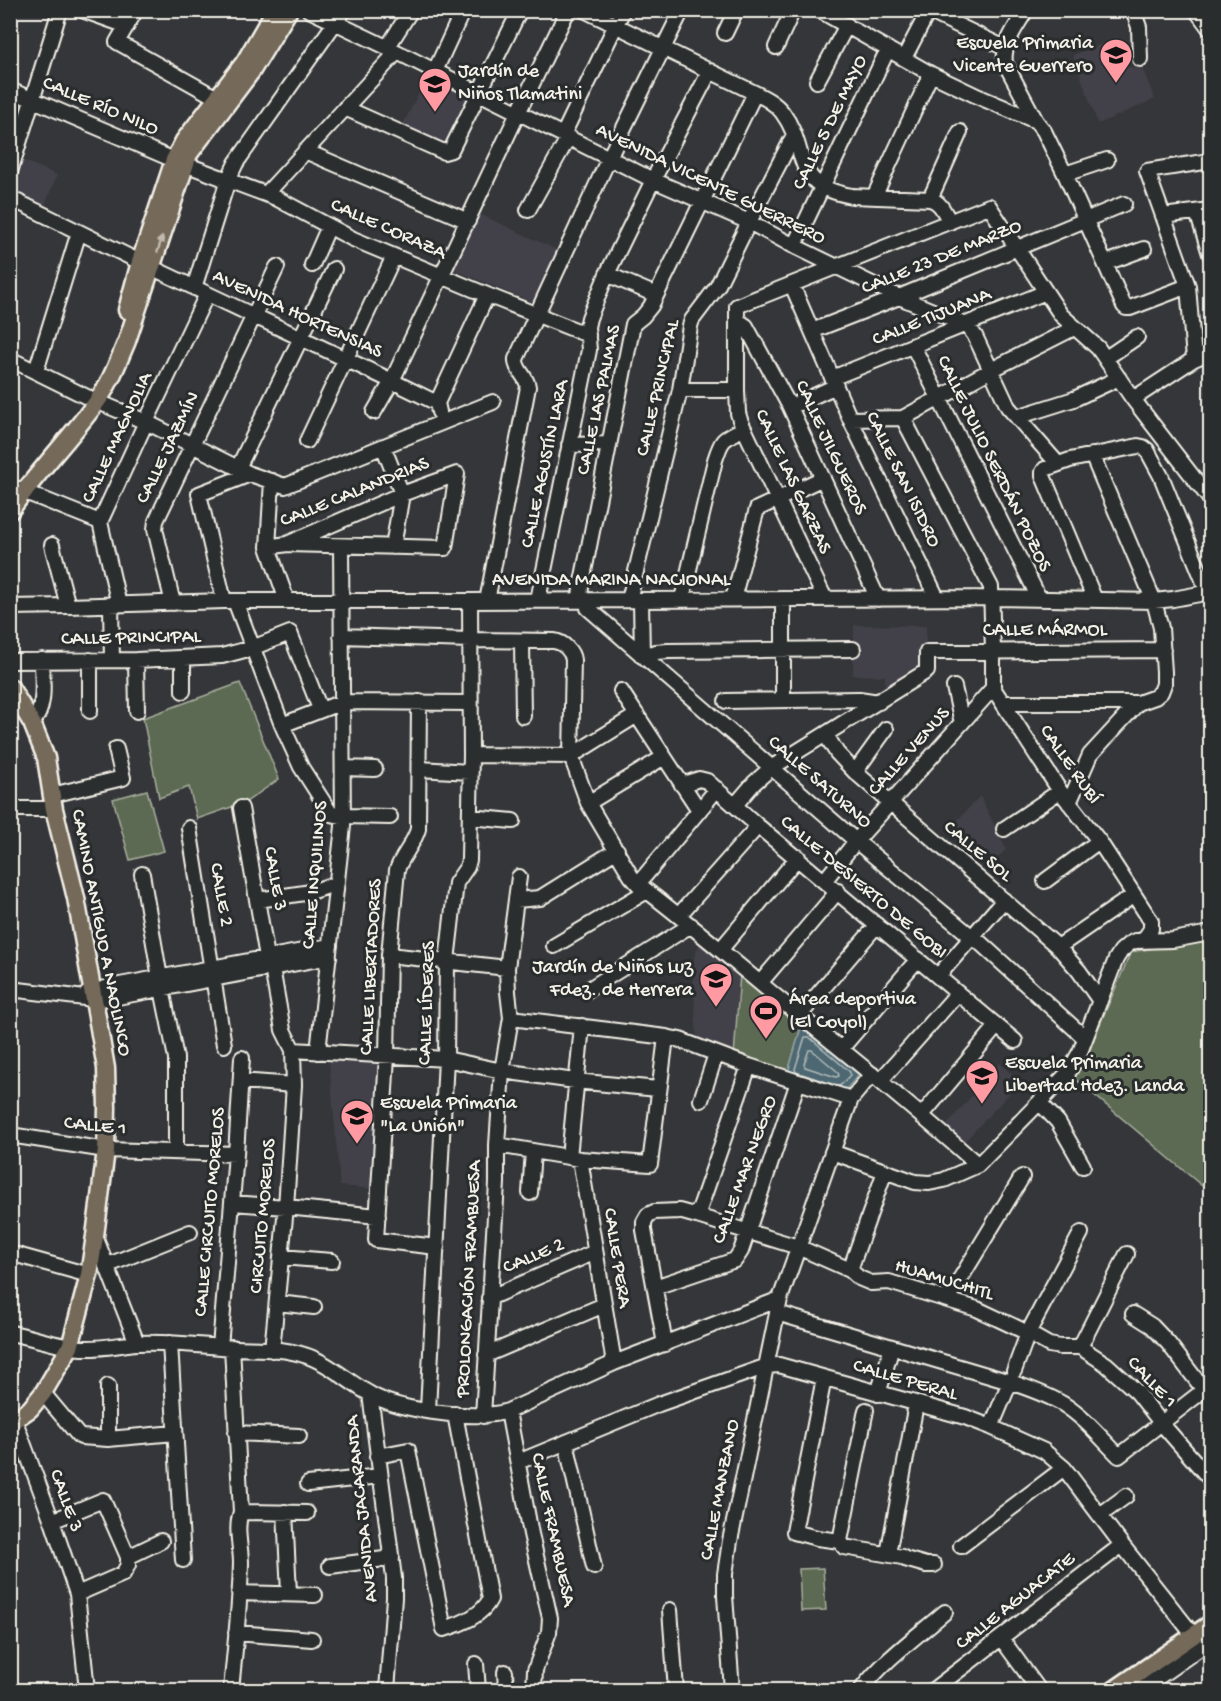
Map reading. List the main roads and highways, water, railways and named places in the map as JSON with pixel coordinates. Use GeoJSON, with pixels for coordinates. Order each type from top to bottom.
{"type":"FeatureCollection","features":[{"type":"Feature","properties":{"kind":"main road"},"geometry":{"type":"LineString","coordinates":[[10,511],[15,490],[93,399],[146,265],[184,141],[244,63],[275,10]]}},
{"type":"Feature","properties":{"kind":"main road"},"geometry":{"type":"LineString","coordinates":[[179,162],[195,146],[251,72],[289,10]]}},
{"type":"Feature","properties":{"kind":"main road","name":"CAMINO ANTIGUO A NAOLINCO"},"geometry":{"type":"LineString","coordinates":[[10,687],[32,723],[46,758],[53,802],[76,898],[88,996],[106,1068],[106,1150],[89,1275],[70,1347],[43,1393],[30,1409],[13,1422]]}},
{"type":"Feature","properties":{"kind":"main road"},"geometry":{"type":"LineString","coordinates":[[10,713],[32,723]]}},
{"type":"Feature","properties":{"kind":"main road"},"geometry":{"type":"LineString","coordinates":[[1114,1690],[1202,1640],[1210,1624]]}},
{"type":"Feature","properties":{"kind":"water"},"geometry":{"type":"Polygon","coordinates":[[[802,1024],[860,1073],[842,1094],[787,1076],[802,1024]]]}},
{"type":"Feature","properties":{"kind":"place","name":"Escuela Primaria Vicente Guerrero"},"geometry":{"type":"Point","coordinates":[1116,84]}},
{"type":"Feature","properties":{"kind":"place","name":"Jardín de Niños Tlamatini"},"geometry":{"type":"Point","coordinates":[435,113]}},
{"type":"Feature","properties":{"kind":"place","name":"Jardín de Niños Luz Fdez. de Herrera"},"geometry":{"type":"Point","coordinates":[716,1008]}},
{"type":"Feature","properties":{"kind":"place","name":"Área deportiva (El Coyol)"},"geometry":{"type":"Point","coordinates":[766,1040]}},
{"type":"Feature","properties":{"kind":"place","name":"Escuela Primaria Libertad Hdez. Landa"},"geometry":{"type":"Point","coordinates":[982,1105]}},
{"type":"Feature","properties":{"kind":"place","name":"Escuela Primaria \"La Unión\""},"geometry":{"type":"Point","coordinates":[357,1145]}}]}
